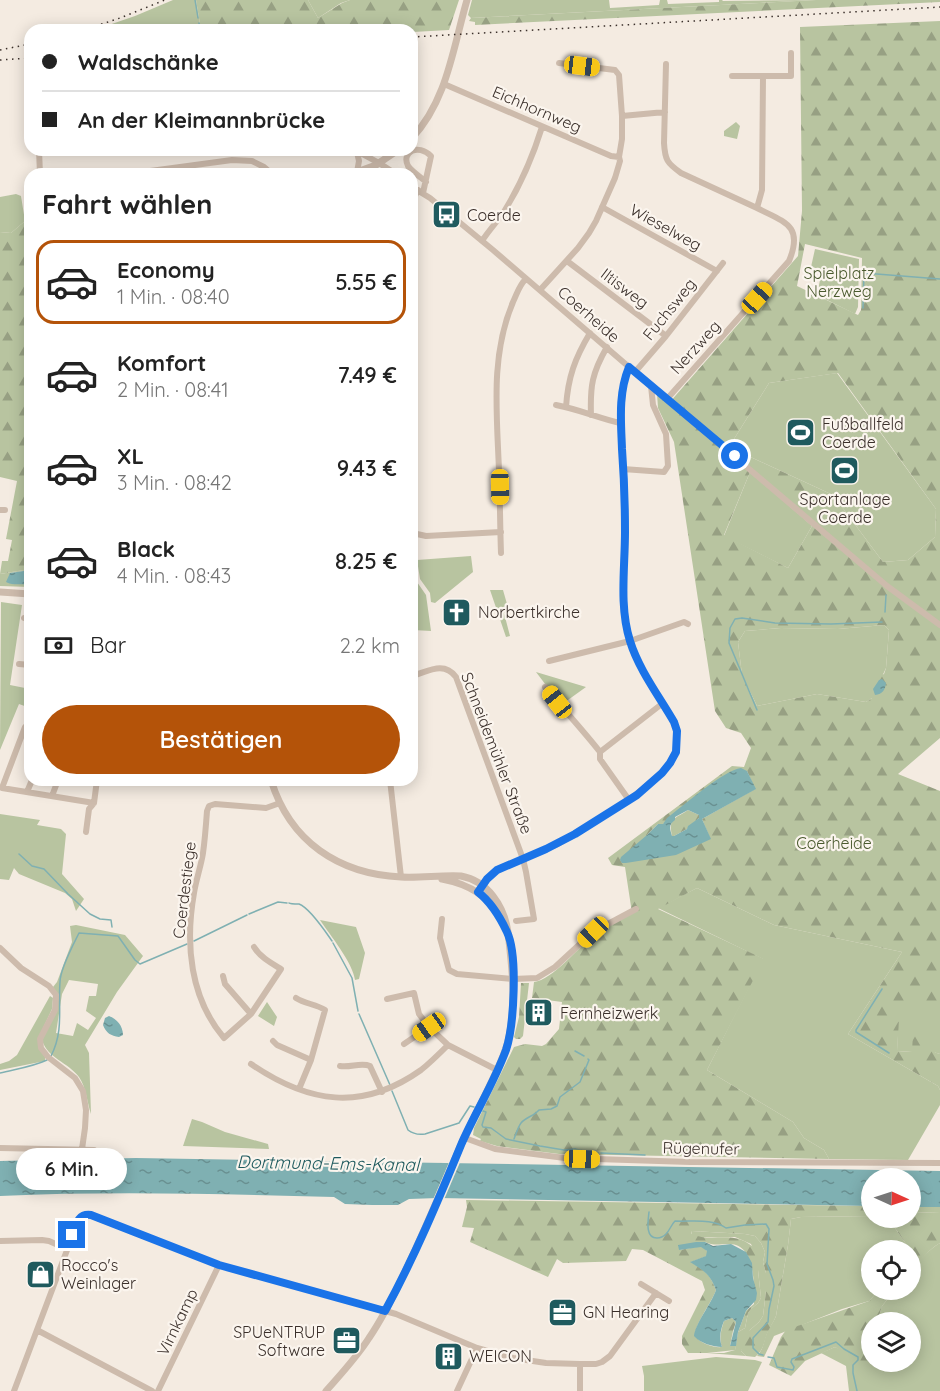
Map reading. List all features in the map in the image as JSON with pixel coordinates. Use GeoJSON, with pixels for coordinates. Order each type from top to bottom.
{"type":"FeatureCollection","features":[{"type":"Feature","properties":{"kind":"street"},"geometry":{"type":"LineString","coordinates":[[418,131],[430,117],[444,84],[466,0]]}},
{"type":"Feature","properties":{"kind":"street"},"geometry":{"type":"LineString","coordinates":[[732,76],[791,76],[791,53]]}},
{"type":"Feature","properties":{"kind":"street"},"geometry":{"type":"LineString","coordinates":[[540,290],[589,233],[615,178],[620,161],[622,139],[619,75],[615,70],[559,63]]}},
{"type":"Feature","properties":{"kind":"street","name":"Nerzweg"},"geometry":{"type":"LineString","coordinates":[[666,64],[665,154],[667,161],[681,173],[788,224],[793,231],[794,251],[789,261],[667,399]]}},
{"type":"Feature","properties":{"kind":"street"},"geometry":{"type":"LineString","coordinates":[[757,208],[762,190],[764,76]]}},
{"type":"Feature","properties":{"kind":"street","name":"Eichhornweg"},"geometry":{"type":"LineString","coordinates":[[444,84],[610,156],[619,157]]}},
{"type":"Feature","properties":{"kind":"street"},"geometry":{"type":"LineString","coordinates":[[622,116],[665,112]]}},
{"type":"Feature","properties":{"kind":"street"},"geometry":{"type":"LineString","coordinates":[[482,241],[519,186],[543,126]]}},
{"type":"Feature","properties":{"kind":"street"},"geometry":{"type":"LineString","coordinates":[[418,149],[426,151],[431,156],[426,182],[418,190]]}},
{"type":"Feature","properties":{"kind":"street"},"geometry":{"type":"LineString","coordinates":[[365,156],[381,162],[388,168]]}},
{"type":"Feature","properties":{"kind":"street"},"geometry":{"type":"LineString","coordinates":[[366,168],[390,156]]}},
{"type":"Feature","properties":{"kind":"street"},"geometry":{"type":"LineString","coordinates":[[180,168],[223,160],[252,161],[265,168]]}},
{"type":"Feature","properties":{"kind":"street"},"geometry":{"type":"LineString","coordinates":[[418,175],[426,182]]}},
{"type":"Feature","properties":{"kind":"street","name":"Coerheide"},"geometry":{"type":"LineString","coordinates":[[418,190],[482,241],[887,586],[940,625]]}},
{"type":"Feature","properties":{"kind":"street","name":"Wieselweg"},"geometry":{"type":"LineString","coordinates":[[602,207],[717,271]]}},
{"type":"Feature","properties":{"kind":"street","name":"Iltisweg"},"geometry":{"type":"LineString","coordinates":[[567,261],[666,336]]}},
{"type":"Feature","properties":{"kind":"street","name":"Fuchsweg"},"geometry":{"type":"LineString","coordinates":[[635,372],[723,263]]}},
{"type":"Feature","properties":{"kind":"street"},"geometry":{"type":"LineString","coordinates":[[501,553],[498,363],[508,313],[521,284],[526,279]]}},
{"type":"Feature","properties":{"kind":"street"},"geometry":{"type":"LineString","coordinates":[[566,407],[570,376],[578,354],[590,333]]}},
{"type":"Feature","properties":{"kind":"street"},"geometry":{"type":"LineString","coordinates":[[591,415],[592,380],[598,362],[607,347]]}},
{"type":"Feature","properties":{"kind":"street"},"geometry":{"type":"LineString","coordinates":[[478,892],[497,870],[552,847],[629,800],[662,773],[676,752],[677,731],[674,722],[639,664],[630,641],[624,611],[625,533],[620,423],[621,398],[629,367]]}},
{"type":"Feature","properties":{"kind":"street"},"geometry":{"type":"LineString","coordinates":[[623,469],[664,472],[668,466],[666,434],[653,405],[651,386]]}},
{"type":"Feature","properties":{"kind":"street"},"geometry":{"type":"LineString","coordinates":[[556,405],[620,423]]}},
{"type":"Feature","properties":{"kind":"street"},"geometry":{"type":"LineString","coordinates":[[418,534],[426,536],[501,532]]}},
{"type":"Feature","properties":{"kind":"street"},"geometry":{"type":"LineString","coordinates":[[0,592],[24,594]]}},
{"type":"Feature","properties":{"kind":"street"},"geometry":{"type":"LineString","coordinates":[[549,661],[630,641],[684,622],[688,624]]}},
{"type":"Feature","properties":{"kind":"street"},"geometry":{"type":"LineString","coordinates":[[19,664],[24,664]]}},
{"type":"Feature","properties":{"kind":"street","name":"Schneidemühler Straße"},"geometry":{"type":"LineString","coordinates":[[418,674],[444,668],[452,671],[456,677],[523,859],[537,920],[516,921]]}},
{"type":"Feature","properties":{"kind":"street"},"geometry":{"type":"LineString","coordinates":[[545,687],[570,718],[577,722],[600,752],[600,759],[629,800]]}},
{"type":"Feature","properties":{"kind":"street"},"geometry":{"type":"LineString","coordinates":[[600,752],[663,703]]}},
{"type":"Feature","properties":{"kind":"street"},"geometry":{"type":"LineString","coordinates":[[24,730],[2,788],[94,802]]}},
{"type":"Feature","properties":{"kind":"street"},"geometry":{"type":"LineString","coordinates":[[27,792],[30,786]]}},
{"type":"Feature","properties":{"kind":"street"},"geometry":{"type":"LineString","coordinates":[[52,796],[56,786]]}},
{"type":"Feature","properties":{"kind":"street"},"geometry":{"type":"LineString","coordinates":[[86,832],[89,809],[94,802],[96,786]]}},
{"type":"Feature","properties":{"kind":"street"},"geometry":{"type":"LineString","coordinates":[[274,786],[280,803],[305,839],[331,858],[349,867],[368,873],[401,877],[461,876],[483,885],[500,906],[506,922],[513,979],[510,1030],[506,1048],[424,1234],[385,1311],[361,1350],[326,1391]]}},
{"type":"Feature","properties":{"kind":"street"},"geometry":{"type":"LineString","coordinates":[[391,786],[401,877]]}},
{"type":"Feature","properties":{"kind":"street","name":"Coerdestiege"},"geometry":{"type":"LineString","coordinates":[[254,947],[265,959],[281,969],[251,1014],[224,1038],[199,994],[193,971],[190,933],[194,894],[203,853],[207,811],[215,804],[263,808],[280,803]]}},
{"type":"Feature","properties":{"kind":"street"},"geometry":{"type":"LineString","coordinates":[[428,877],[456,882],[478,892],[495,909],[508,933]]}},
{"type":"Feature","properties":{"kind":"street"},"geometry":{"type":"LineString","coordinates":[[442,919],[440,938],[449,970],[457,975],[513,979],[537,978],[546,974],[593,932],[636,909]]}},
{"type":"Feature","properties":{"kind":"street"},"geometry":{"type":"LineString","coordinates":[[0,948],[21,968],[49,986],[56,995],[54,1010],[40,1039],[41,1048],[48,1057],[75,1077],[83,1091],[86,1128],[82,1149]]}},
{"type":"Feature","properties":{"kind":"street"},"geometry":{"type":"LineString","coordinates":[[223,976],[225,984],[251,1014]]}},
{"type":"Feature","properties":{"kind":"street"},"geometry":{"type":"LineString","coordinates":[[387,999],[414,993],[419,1014],[447,1045],[497,1070]]}},
{"type":"Feature","properties":{"kind":"street"},"geometry":{"type":"LineString","coordinates":[[296,998],[325,1010],[311,1060],[299,1089]]}},
{"type":"Feature","properties":{"kind":"street"},"geometry":{"type":"LineString","coordinates":[[404,1044],[429,1027]]}},
{"type":"Feature","properties":{"kind":"street"},"geometry":{"type":"LineString","coordinates":[[273,1041],[311,1060]]}},
{"type":"Feature","properties":{"kind":"street"},"geometry":{"type":"LineString","coordinates":[[251,1064],[269,1076],[322,1096],[348,1098],[369,1096],[401,1084],[423,1069],[447,1045]]}},
{"type":"Feature","properties":{"kind":"street"},"geometry":{"type":"LineString","coordinates":[[340,1066],[365,1064],[370,1066],[382,1092]]}},
{"type":"Feature","properties":{"kind":"street","name":"Rügenufer"},"geometry":{"type":"LineString","coordinates":[[465,1137],[495,1149],[565,1158],[690,1162],[940,1163]]}},
{"type":"Feature","properties":{"kind":"street"},"geometry":{"type":"LineString","coordinates":[[0,1148],[94,1150]]}},
{"type":"Feature","properties":{"kind":"street"},"geometry":{"type":"LineString","coordinates":[[14,1391],[78,1221],[80,1217],[87,1214],[219,1265],[385,1311],[420,1323],[477,1348],[513,1358],[580,1364],[602,1362],[610,1356],[656,1293]]}},
{"type":"Feature","properties":{"kind":"street"},"geometry":{"type":"LineString","coordinates":[[0,1241],[42,1240],[67,1249]]}},
{"type":"Feature","properties":{"kind":"street","name":"Virnkamp"},"geometry":{"type":"LineString","coordinates":[[158,1391],[219,1265]]}},
{"type":"Feature","properties":{"kind":"street"},"geometry":{"type":"LineString","coordinates":[[641,1284],[669,1301]]}},
{"type":"Feature","properties":{"kind":"street"},"geometry":{"type":"LineString","coordinates":[[38,1330],[152,1391]]}},
{"type":"Feature","properties":{"kind":"street"},"geometry":{"type":"LineString","coordinates":[[457,1391],[477,1348]]}},
{"type":"Feature","properties":{"kind":"street"},"geometry":{"type":"LineString","coordinates":[[580,1364],[580,1391]]}},
{"type":"Feature","properties":{"kind":"green space"},"geometry":{"type":"Polygon","coordinates":[[[173,0],[196,0],[200,24],[112,24],[173,0]]]}},
{"type":"Feature","properties":{"kind":"green space"},"geometry":{"type":"Polygon","coordinates":[[[196,0],[308,0],[318,18],[350,0],[459,0],[449,30],[418,32],[418,24],[200,24],[196,0]]]}},
{"type":"Feature","properties":{"kind":"green space"},"geometry":{"type":"Polygon","coordinates":[[[308,0],[350,0],[318,18],[308,0]]]}},
{"type":"Feature","properties":{"kind":"green space"},"geometry":{"type":"Polygon","coordinates":[[[472,0],[609,0],[610,8],[659,5],[660,0],[667,0],[668,4],[719,2],[719,0],[816,0],[471,18],[468,15],[472,0]]]}},
{"type":"Feature","properties":{"kind":"green space"},"geometry":{"type":"Polygon","coordinates":[[[816,0],[940,0],[940,2],[475,25],[475,22],[469,21],[471,18],[816,0]]]}},
{"type":"Feature","properties":{"kind":"green space","name":"Coerheide"},"geometry":{"type":"Polygon","coordinates":[[[940,21],[940,738],[898,774],[940,791],[940,1005],[900,1005],[897,1051],[912,1052],[913,1033],[923,1033],[930,1049],[940,1054],[940,1090],[938,1086],[848,1034],[902,952],[774,925],[697,888],[658,909],[764,959],[707,1070],[793,1122],[804,1138],[824,1150],[829,1159],[559,1154],[497,1146],[480,1141],[481,1139],[473,1135],[474,1128],[514,1047],[525,1044],[542,1046],[559,1029],[562,1002],[532,998],[534,982],[549,976],[598,932],[632,913],[625,867],[612,865],[608,858],[732,766],[744,767],[751,748],[741,733],[726,728],[715,711],[674,442],[658,408],[657,393],[669,403],[798,256],[802,211],[800,27],[940,21]],[[805,244],[797,286],[858,315],[861,310],[862,258],[805,244]],[[838,373],[769,383],[729,447],[833,495],[883,562],[908,560],[935,537],[936,509],[838,373]],[[750,472],[724,535],[788,568],[812,526],[750,472]],[[884,625],[838,629],[781,628],[745,631],[738,642],[742,675],[757,706],[817,694],[866,702],[872,698],[871,690],[877,677],[884,674],[886,668],[889,630],[884,625]],[[747,771],[663,824],[658,824],[647,835],[710,838],[702,819],[755,789],[747,771]]]}},
{"type":"Feature","properties":{"kind":"green space"},"geometry":{"type":"Polygon","coordinates":[[[736,122],[740,126],[737,139],[724,136],[724,131],[736,122]]]}},
{"type":"Feature","properties":{"kind":"green space"},"geometry":{"type":"Polygon","coordinates":[[[16,194],[21,196],[24,222],[11,233],[0,232],[0,197],[16,194]]]}},
{"type":"Feature","properties":{"kind":"green space"},"geometry":{"type":"Polygon","coordinates":[[[24,222],[24,570],[0,574],[2,561],[8,561],[12,540],[6,539],[17,481],[0,477],[0,232],[11,233],[24,222]]]}},
{"type":"Feature","properties":{"kind":"green space","name":"Spielplatz Nerzweg"},"geometry":{"type":"Polygon","coordinates":[[[815,249],[859,259],[858,307],[855,314],[817,295],[822,270],[811,267],[815,249]]]}},
{"type":"Feature","properties":{"kind":"green space","name":"Sportanlage Coerde"},"geometry":{"type":"Polygon","coordinates":[[[837,373],[936,509],[935,537],[908,560],[883,562],[833,495],[729,447],[769,383],[837,373]]]}},
{"type":"Feature","properties":{"kind":"green space"},"geometry":{"type":"Polygon","coordinates":[[[750,472],[812,526],[788,568],[724,536],[750,472]]]}},
{"type":"Feature","properties":{"kind":"green space"},"geometry":{"type":"Polygon","coordinates":[[[471,556],[473,572],[435,603],[431,602],[430,593],[420,579],[418,560],[471,556]]]}},
{"type":"Feature","properties":{"kind":"green space"},"geometry":{"type":"Polygon","coordinates":[[[24,570],[10,573],[11,584],[24,584],[24,587],[0,586],[0,574],[24,570]]]}},
{"type":"Feature","properties":{"kind":"green space"},"geometry":{"type":"Polygon","coordinates":[[[418,583],[426,595],[431,631],[418,630],[418,583]]]}},
{"type":"Feature","properties":{"kind":"green space"},"geometry":{"type":"Polygon","coordinates":[[[490,590],[503,590],[509,611],[504,613],[510,636],[506,637],[490,590]]]}},
{"type":"Feature","properties":{"kind":"green space"},"geometry":{"type":"Polygon","coordinates":[[[1,602],[22,605],[10,685],[24,688],[24,706],[19,704],[0,750],[1,602]]]}},
{"type":"Feature","properties":{"kind":"green space"},"geometry":{"type":"Polygon","coordinates":[[[884,625],[889,630],[886,668],[872,698],[866,702],[817,694],[757,706],[742,675],[738,642],[745,631],[781,628],[838,629],[884,625]]]}},
{"type":"Feature","properties":{"kind":"green space"},"geometry":{"type":"Polygon","coordinates":[[[536,672],[586,687],[561,705],[536,672]]]}},
{"type":"Feature","properties":{"kind":"green space"},"geometry":{"type":"Polygon","coordinates":[[[688,810],[699,815],[699,818],[687,829],[672,836],[672,822],[688,810]]]}},
{"type":"Feature","properties":{"kind":"green space"},"geometry":{"type":"Polygon","coordinates":[[[0,814],[40,820],[37,825],[61,829],[66,834],[62,874],[84,899],[76,911],[72,899],[65,893],[19,874],[14,868],[9,880],[0,879],[0,814]]]}},
{"type":"Feature","properties":{"kind":"green space"},"geometry":{"type":"Polygon","coordinates":[[[697,888],[774,925],[902,952],[848,1034],[938,1086],[940,1090],[940,1105],[908,1160],[829,1159],[824,1150],[804,1138],[793,1122],[707,1070],[763,959],[658,908],[697,888]]]}},
{"type":"Feature","properties":{"kind":"green space"},"geometry":{"type":"Polygon","coordinates":[[[320,920],[356,927],[365,953],[359,979],[355,980],[346,958],[320,920]]]}},
{"type":"Feature","properties":{"kind":"green space"},"geometry":{"type":"Polygon","coordinates":[[[76,925],[125,935],[143,956],[117,992],[85,1045],[89,1053],[91,1114],[79,1077],[49,1052],[42,1040],[56,1010],[53,987],[72,942],[70,926],[76,925]],[[69,980],[62,994],[56,1033],[73,1036],[77,1023],[88,1030],[96,1018],[86,1011],[89,996],[96,996],[98,984],[69,980]]]}},
{"type":"Feature","properties":{"kind":"green space"},"geometry":{"type":"Polygon","coordinates":[[[521,983],[529,983],[523,1036],[516,1039],[514,1037],[519,1017],[521,983]]]}},
{"type":"Feature","properties":{"kind":"green space"},"geometry":{"type":"Polygon","coordinates":[[[50,996],[53,998],[52,1009],[38,1039],[45,1061],[0,1070],[0,1064],[17,1055],[50,996]]]}},
{"type":"Feature","properties":{"kind":"green space"},"geometry":{"type":"Polygon","coordinates":[[[267,1002],[277,1017],[274,1026],[258,1016],[267,1002]]]}},
{"type":"Feature","properties":{"kind":"green space"},"geometry":{"type":"Polygon","coordinates":[[[899,1004],[940,1005],[940,1054],[928,1048],[912,1052],[897,1051],[899,1004]]]}},
{"type":"Feature","properties":{"kind":"green space"},"geometry":{"type":"Polygon","coordinates":[[[192,1119],[225,1132],[268,1144],[269,1149],[183,1146],[192,1119]]]}},
{"type":"Feature","properties":{"kind":"green space"},"geometry":{"type":"Polygon","coordinates":[[[466,1200],[861,1206],[861,1216],[791,1219],[776,1316],[762,1349],[755,1357],[746,1356],[741,1351],[742,1339],[763,1316],[766,1291],[766,1273],[763,1262],[765,1252],[755,1236],[692,1231],[691,1234],[708,1238],[742,1240],[758,1252],[761,1298],[748,1313],[745,1328],[738,1332],[746,1311],[754,1304],[752,1267],[744,1251],[738,1246],[705,1242],[679,1250],[702,1246],[707,1251],[707,1256],[691,1262],[707,1273],[716,1290],[698,1325],[695,1336],[707,1344],[722,1347],[721,1334],[724,1321],[732,1318],[736,1322],[730,1346],[736,1346],[735,1350],[688,1353],[682,1344],[682,1336],[705,1290],[702,1281],[643,1250],[632,1249],[626,1261],[563,1263],[557,1259],[548,1277],[470,1242],[474,1228],[462,1227],[467,1207],[466,1200]]]}},
{"type":"Feature","properties":{"kind":"green space"},"geometry":{"type":"Polygon","coordinates":[[[921,1207],[940,1207],[940,1213],[921,1212],[921,1207]]]}},
{"type":"Feature","properties":{"kind":"green space"},"geometry":{"type":"Polygon","coordinates":[[[921,1212],[940,1213],[940,1243],[921,1261],[921,1240],[903,1240],[895,1228],[921,1228],[921,1212]]]}},
{"type":"Feature","properties":{"kind":"green space"},"geometry":{"type":"Polygon","coordinates":[[[861,1216],[861,1228],[895,1228],[903,1240],[861,1240],[861,1300],[869,1301],[842,1309],[774,1336],[764,1357],[757,1356],[776,1316],[791,1219],[861,1216]]]}},
{"type":"Feature","properties":{"kind":"green space"},"geometry":{"type":"Polygon","coordinates":[[[692,1231],[755,1236],[765,1252],[763,1262],[766,1273],[766,1291],[763,1316],[750,1330],[741,1351],[746,1356],[707,1353],[724,1353],[735,1350],[738,1332],[745,1328],[748,1313],[761,1298],[758,1261],[751,1244],[735,1237],[697,1237],[691,1235],[692,1231]]]}},
{"type":"Feature","properties":{"kind":"green space"},"geometry":{"type":"Polygon","coordinates":[[[940,1243],[940,1391],[849,1391],[846,1366],[821,1353],[835,1347],[861,1358],[861,1372],[921,1372],[921,1312],[880,1312],[887,1300],[921,1300],[921,1259],[940,1243]]]}},
{"type":"Feature","properties":{"kind":"green space"},"geometry":{"type":"Polygon","coordinates":[[[887,1300],[880,1312],[861,1312],[861,1366],[835,1347],[805,1361],[791,1376],[769,1365],[786,1330],[869,1301],[887,1300]]]}},
{"type":"Feature","properties":{"kind":"green space"},"geometry":{"type":"Polygon","coordinates":[[[716,1357],[762,1362],[748,1391],[644,1391],[642,1366],[716,1357]]]}},
{"type":"Feature","properties":{"kind":"water"},"geometry":{"type":"Polygon","coordinates":[[[24,571],[24,585],[6,582],[10,573],[24,571]]]}},
{"type":"Feature","properties":{"kind":"water"},"geometry":{"type":"Polygon","coordinates":[[[882,679],[886,683],[884,690],[875,695],[873,689],[882,679]]]}},
{"type":"Feature","properties":{"kind":"water"},"geometry":{"type":"Polygon","coordinates":[[[741,768],[747,771],[756,789],[702,819],[711,839],[676,855],[622,863],[621,857],[658,824],[663,824],[667,818],[704,789],[741,768]],[[688,810],[675,817],[670,827],[672,836],[687,829],[699,818],[699,815],[688,810]]]}},
{"type":"Feature","properties":{"kind":"water"},"geometry":{"type":"Polygon","coordinates":[[[109,1016],[119,1023],[123,1035],[114,1036],[106,1030],[103,1025],[105,1018],[109,1016]]]}},
{"type":"Feature","properties":{"kind":"water","name":"Dortmund-Ems-Kanal"},"geometry":{"type":"Polygon","coordinates":[[[136,1158],[861,1170],[861,1206],[438,1198],[409,1199],[398,1205],[372,1205],[345,1204],[334,1197],[125,1193],[0,1196],[0,1161],[136,1158]]]}},
{"type":"Feature","properties":{"kind":"water"},"geometry":{"type":"Polygon","coordinates":[[[921,1171],[940,1171],[940,1207],[921,1207],[921,1171]]]}},
{"type":"Feature","properties":{"kind":"water"},"geometry":{"type":"Polygon","coordinates":[[[705,1242],[713,1246],[731,1244],[746,1252],[752,1263],[756,1300],[746,1311],[738,1332],[736,1346],[730,1346],[736,1322],[732,1318],[724,1321],[720,1337],[722,1347],[707,1344],[694,1336],[716,1290],[706,1273],[690,1262],[706,1256],[707,1251],[701,1247],[679,1250],[678,1245],[705,1242]]]}},
{"type":"Feature","properties":{"kind":"pier"},"geometry":{"type":"Polygon","coordinates":[[[450,1160],[461,1160],[443,1202],[432,1202],[450,1160]]]}},
{"type":"Feature","properties":{"kind":"waterway"},"geometry":{"type":"LineString","coordinates":[[195,0],[198,18]]}},
{"type":"Feature","properties":{"kind":"waterway"},"geometry":{"type":"LineString","coordinates":[[863,308],[864,273],[940,279]]}},
{"type":"Feature","properties":{"kind":"waterway"},"geometry":{"type":"LineString","coordinates":[[885,612],[886,595]]}},
{"type":"Feature","properties":{"kind":"waterway"},"geometry":{"type":"LineString","coordinates":[[757,710],[729,643],[730,628],[735,619],[775,623],[882,622]]}},
{"type":"Feature","properties":{"kind":"waterway"},"geometry":{"type":"LineString","coordinates":[[19,854],[32,866],[44,869],[90,914],[100,919],[111,920],[112,927]]}},
{"type":"Feature","properties":{"kind":"waterway"},"geometry":{"type":"LineString","coordinates":[[249,914],[278,902],[287,903]]}},
{"type":"Feature","properties":{"kind":"waterway"},"geometry":{"type":"LineString","coordinates":[[289,903],[299,904],[308,910],[332,941]]}},
{"type":"Feature","properties":{"kind":"waterway"},"geometry":{"type":"LineString","coordinates":[[194,941],[247,915]]}},
{"type":"Feature","properties":{"kind":"waterway"},"geometry":{"type":"LineString","coordinates":[[51,1056],[58,1038],[62,971],[79,933],[118,936],[140,964],[187,944]]}},
{"type":"Feature","properties":{"kind":"waterway"},"geometry":{"type":"LineString","coordinates":[[333,943],[352,978],[358,1011]]}},
{"type":"Feature","properties":{"kind":"waterway"},"geometry":{"type":"LineString","coordinates":[[882,989],[856,1032],[889,1053]]}},
{"type":"Feature","properties":{"kind":"waterway"},"geometry":{"type":"LineString","coordinates":[[359,1014],[390,1085]]}},
{"type":"Feature","properties":{"kind":"waterway"},"geometry":{"type":"LineString","coordinates":[[575,1051],[584,1056]]}},
{"type":"Feature","properties":{"kind":"waterway"},"geometry":{"type":"LineString","coordinates":[[514,1139],[523,1121],[539,1110],[557,1106],[560,1097],[580,1082],[588,1059]]}},
{"type":"Feature","properties":{"kind":"waterway"},"geometry":{"type":"LineString","coordinates":[[0,1073],[47,1060]]}},
{"type":"Feature","properties":{"kind":"waterway"},"geometry":{"type":"LineString","coordinates":[[392,1091],[408,1130],[416,1134],[425,1134],[459,1123],[470,1106],[474,1107]]}},
{"type":"Feature","properties":{"kind":"waterway"},"geometry":{"type":"LineString","coordinates":[[483,1111],[486,1112],[483,1127],[491,1128],[506,1139],[564,1150],[575,1149],[598,1153]]}},
{"type":"Feature","properties":{"kind":"waterway"},"geometry":{"type":"LineString","coordinates":[[601,1153],[645,1155]]}},
{"type":"Feature","properties":{"kind":"waterway"},"geometry":{"type":"LineString","coordinates":[[649,1212],[649,1232],[657,1238],[666,1234],[675,1221],[708,1222],[726,1228],[766,1224],[769,1229],[767,1264],[774,1286],[768,1322],[753,1338],[753,1348],[763,1355]]}},
{"type":"Feature","properties":{"kind":"waterway"},"geometry":{"type":"LineString","coordinates":[[768,1357],[774,1358],[777,1367],[793,1370],[792,1359],[836,1342],[858,1357],[853,1365],[857,1391]]}},
{"type":"Feature","properties":{"kind":"railway"},"geometry":{"type":"LineString","coordinates":[[102,24],[165,0]]}},
{"type":"Feature","properties":{"kind":"railway"},"geometry":{"type":"LineString","coordinates":[[418,37],[940,7]]}},
{"type":"Feature","properties":{"kind":"railway"},"geometry":{"type":"LineString","coordinates":[[0,50],[24,45]]}},
{"type":"Feature","properties":{"kind":"railway"},"geometry":{"type":"LineString","coordinates":[[0,60],[24,58]]}},
{"type":"Feature","properties":{"kind":"place","name":"Coerde"},"geometry":{"type":"Point","coordinates":[446,215]}},
{"type":"Feature","properties":{"kind":"place","name":"Fußballfeld Coerde"},"geometry":{"type":"Point","coordinates":[801,433]}},
{"type":"Feature","properties":{"kind":"place","name":"Sportanlage Coerde"},"geometry":{"type":"Point","coordinates":[845,471]}},
{"type":"Feature","properties":{"kind":"place","name":"Norbertkirche"},"geometry":{"type":"Point","coordinates":[457,612]}},
{"type":"Feature","properties":{"kind":"place","name":"Fernheizwerk"},"geometry":{"type":"Point","coordinates":[539,1013]}},
{"type":"Feature","properties":{"kind":"place","name":"Rocco's Weinlager"},"geometry":{"type":"Point","coordinates":[40,1274]}},
{"type":"Feature","properties":{"kind":"place","name":"GN Hearing"},"geometry":{"type":"Point","coordinates":[562,1312]}},
{"type":"Feature","properties":{"kind":"place","name":"SPUeNTRUP Software"},"geometry":{"type":"Point","coordinates":[346,1341]}},
{"type":"Feature","properties":{"kind":"place","name":"WEICON"},"geometry":{"type":"Point","coordinates":[448,1356]}},
{"type":"Feature","properties":{"kind":"route"},"geometry":{"type":"LineString","coordinates":[[72,1235],[80,1217],[87,1214],[219,1265],[385,1311],[424,1234],[509,1040],[514,983],[508,933],[488,900],[478,892],[497,870],[564,841],[637,795],[662,773],[676,752],[677,731],[674,722],[634,653],[624,611],[625,518],[620,423],[621,398],[629,367],[735,456]]}}]}
